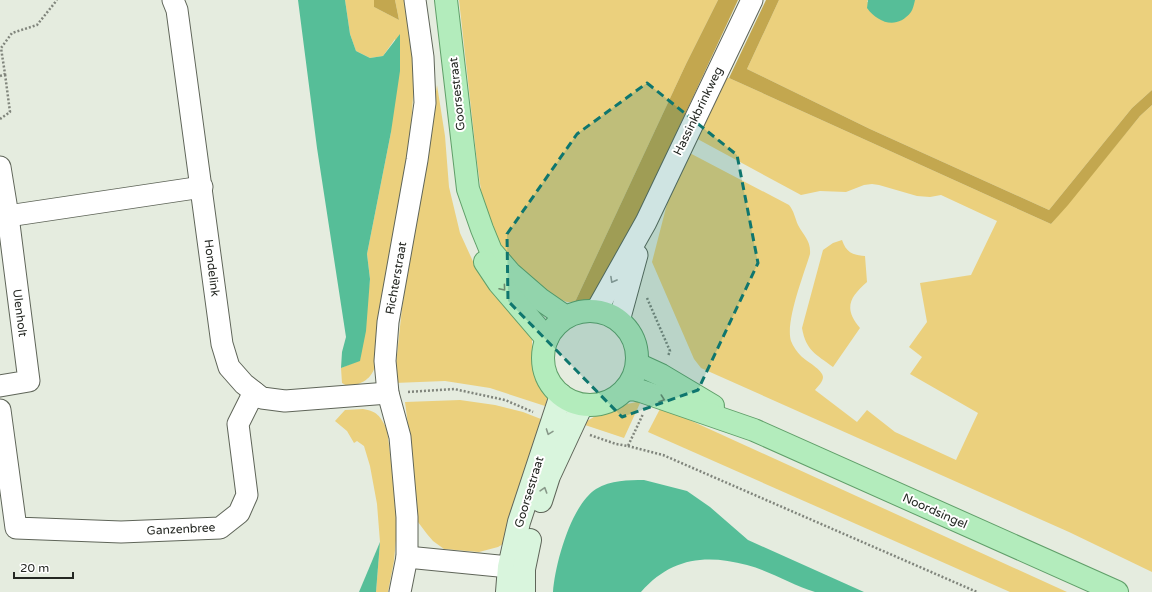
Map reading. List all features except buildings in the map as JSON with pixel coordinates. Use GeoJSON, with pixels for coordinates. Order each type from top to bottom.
{"type":"FeatureCollection","features":[{"type":"Feature","properties":{"kind":"main road","name":"Goorsestraat"},"geometry":{"type":"LineString","coordinates":[[446,0],[468,188],[467,214],[470,230],[480,254],[499,283],[547,338]]}},
{"type":"Feature","properties":{"kind":"main road","name":"Goorsestraat"},"geometry":{"type":"LineString","coordinates":[[468,188],[491,251],[510,273],[540,299],[566,317]]}},
{"type":"Feature","properties":{"kind":"main road"},"geometry":{"type":"LineString","coordinates":[[596,311],[608,314],[618,321],[630,333],[635,344],[637,364],[633,378],[625,390],[617,398],[598,405],[582,405],[561,395],[550,384],[544,369],[543,353],[547,338],[558,324],[566,317],[578,313],[596,311]]}},
{"type":"Feature","properties":{"kind":"main road","name":"Noordsingel"},"geometry":{"type":"LineString","coordinates":[[637,364],[661,376],[754,430]]}},
{"type":"Feature","properties":{"kind":"main road","name":"Noordsingel"},"geometry":{"type":"LineString","coordinates":[[625,390],[633,389],[754,430],[1118,592]]}},
{"type":"Feature","properties":{"kind":"main road","name":"Goorsestraat"},"geometry":{"type":"LineString","coordinates":[[508,592],[532,528],[549,476],[562,425],[561,395]]}},
{"type":"Feature","properties":{"kind":"main road","name":"Goorsestraat"},"geometry":{"type":"LineString","coordinates":[[562,425],[582,405]]}},
{"type":"Feature","properties":{"kind":"main road","name":"Goorsestraat"},"geometry":{"type":"LineString","coordinates":[[517,568],[524,592]]}},
{"type":"Feature","properties":{"kind":"street","name":"Hondelink"},"geometry":{"type":"LineString","coordinates":[[173,0],[177,10],[222,344],[229,367],[244,384],[262,398],[285,401],[388,393]]}},
{"type":"Feature","properties":{"kind":"street","name":"Richterstraat"},"geometry":{"type":"LineString","coordinates":[[400,592],[407,557],[407,517],[400,437],[388,393],[386,360],[388,322],[417,160],[424,103],[423,57],[415,0]]}},
{"type":"Feature","properties":{"kind":"street","name":"Hassinkbrinkweg"},"geometry":{"type":"LineString","coordinates":[[596,311],[646,222],[752,0]]}},
{"type":"Feature","properties":{"kind":"street","name":"Ulenholt"},"geometry":{"type":"LineString","coordinates":[[0,167],[8,216],[29,381],[0,386]]}},
{"type":"Feature","properties":{"kind":"street"},"geometry":{"type":"LineString","coordinates":[[8,216],[202,187]]}},
{"type":"Feature","properties":{"kind":"street","name":"Hassinkbrinkweg"},"geometry":{"type":"LineString","coordinates":[[618,321],[646,222]]}},
{"type":"Feature","properties":{"kind":"street","name":"Ganzenbree"},"geometry":{"type":"LineString","coordinates":[[0,410],[8,528],[121,532],[220,528],[239,513],[247,495],[238,424],[254,392]]}},
{"type":"Feature","properties":{"kind":"street"},"geometry":{"type":"LineString","coordinates":[[407,557],[517,568]]}},
{"type":"Feature","properties":{"kind":"path"},"geometry":{"type":"LineString","coordinates":[[0,119],[10,112],[1,48],[12,33],[37,25],[57,0]]}},
{"type":"Feature","properties":{"kind":"path"},"geometry":{"type":"LineString","coordinates":[[0,76],[4,74]]}},
{"type":"Feature","properties":{"kind":"path"},"geometry":{"type":"LineString","coordinates":[[644,291],[670,352],[661,376]]}},
{"type":"Feature","properties":{"kind":"path"},"geometry":{"type":"LineString","coordinates":[[388,393],[454,389],[505,400],[562,425],[616,444],[663,455],[977,592]]}},
{"type":"Feature","properties":{"kind":"path"},"geometry":{"type":"LineString","coordinates":[[628,446],[652,395]]}},
{"type":"Feature","properties":{"kind":"highlighted area"},"geometry":{"type":"Polygon","coordinates":[[[647,83],[737,155],[758,263],[698,390],[622,417],[508,301],[507,234],[577,134],[647,83]]]}},
{"type":"Feature","properties":{"kind":"shaded area"},"geometry":{"type":"Polygon","coordinates":[[[298,0],[345,0],[350,34],[356,51],[370,58],[383,56],[400,34],[400,71],[391,132],[367,254],[370,279],[366,331],[360,361],[341,368],[342,352],[346,337],[317,148],[298,0]]]}},
{"type":"Feature","properties":{"kind":"shaded area"},"geometry":{"type":"Polygon","coordinates":[[[345,0],[374,0],[374,7],[399,20],[395,0],[407,0],[410,19],[414,83],[411,126],[379,358],[372,374],[366,380],[349,387],[342,383],[341,368],[360,360],[370,279],[367,254],[391,132],[395,39],[383,56],[370,58],[356,51],[350,34],[345,0]]]}},
{"type":"Feature","properties":{"kind":"shaded area"},"geometry":{"type":"Polygon","coordinates":[[[374,0],[395,0],[399,20],[374,7],[374,0]]]}},
{"type":"Feature","properties":{"kind":"shaded area"},"geometry":{"type":"Polygon","coordinates":[[[459,0],[718,0],[686,64],[575,302],[567,302],[557,298],[511,265],[485,219],[477,162],[459,0]]]}},
{"type":"Feature","properties":{"kind":"shaded area"},"geometry":{"type":"Polygon","coordinates":[[[718,0],[738,0],[604,289],[587,303],[575,302],[686,64],[718,0]]]}},
{"type":"Feature","properties":{"kind":"shaded area"},"geometry":{"type":"Polygon","coordinates":[[[766,0],[779,0],[747,69],[870,129],[1049,210],[1132,108],[1152,90],[1152,105],[1140,116],[1051,224],[729,78],[766,0]]]}},
{"type":"Feature","properties":{"kind":"shaded area"},"geometry":{"type":"Polygon","coordinates":[[[779,0],[868,0],[867,2],[915,0],[1152,0],[1152,90],[1132,108],[1049,210],[870,129],[747,69],[779,0]]]}},
{"type":"Feature","properties":{"kind":"shaded area"},"geometry":{"type":"Polygon","coordinates":[[[868,0],[915,0],[911,12],[906,18],[894,23],[882,21],[871,13],[867,8],[868,0]]]}},
{"type":"Feature","properties":{"kind":"shaded area"},"geometry":{"type":"Polygon","coordinates":[[[720,77],[729,78],[1051,224],[1140,116],[1152,105],[1152,572],[1069,532],[701,368],[694,359],[652,262],[675,168],[684,150],[789,205],[792,210],[798,225],[807,239],[810,254],[793,310],[790,333],[791,341],[798,353],[822,374],[822,381],[815,390],[857,422],[867,410],[895,432],[956,460],[978,413],[910,374],[922,357],[909,347],[927,322],[920,283],[971,275],[997,221],[941,195],[930,197],[917,196],[872,184],[864,185],[846,192],[820,191],[801,195],[692,136],[720,77]]]}},
{"type":"Feature","properties":{"kind":"shaded area"},"geometry":{"type":"Polygon","coordinates":[[[437,85],[445,136],[449,187],[460,233],[476,268],[495,296],[532,335],[532,357],[539,377],[550,390],[545,406],[490,388],[445,381],[394,383],[402,308],[437,85]]]}},
{"type":"Feature","properties":{"kind":"shaded area"},"geometry":{"type":"Polygon","coordinates":[[[842,240],[845,247],[850,252],[856,255],[865,256],[867,282],[856,293],[850,309],[860,328],[833,367],[809,347],[802,328],[823,250],[833,243],[842,240]]]}},
{"type":"Feature","properties":{"kind":"shaded area"},"geometry":{"type":"Polygon","coordinates":[[[460,400],[495,405],[523,412],[546,421],[515,537],[498,547],[479,552],[444,549],[433,541],[427,534],[418,522],[416,515],[411,448],[405,402],[460,400]]]}},
{"type":"Feature","properties":{"kind":"shaded area"},"geometry":{"type":"Polygon","coordinates":[[[641,401],[624,438],[582,424],[609,408],[641,401]]]}},
{"type":"Feature","properties":{"kind":"shaded area"},"geometry":{"type":"Polygon","coordinates":[[[661,407],[1067,592],[1010,592],[648,432],[661,407]]]}},
{"type":"Feature","properties":{"kind":"shaded area"},"geometry":{"type":"Polygon","coordinates":[[[363,409],[372,411],[378,415],[387,429],[398,518],[394,561],[388,592],[376,592],[380,542],[377,504],[370,466],[364,446],[357,441],[354,443],[347,431],[335,421],[345,410],[363,409]]]}},
{"type":"Feature","properties":{"kind":"shaded area"},"geometry":{"type":"Polygon","coordinates":[[[644,480],[687,491],[710,507],[748,540],[864,592],[815,592],[747,565],[717,560],[703,560],[677,566],[664,572],[641,592],[553,592],[557,566],[566,536],[579,508],[587,497],[596,489],[614,482],[644,480]]]}},
{"type":"Feature","properties":{"kind":"shaded area"},"geometry":{"type":"Polygon","coordinates":[[[380,542],[376,592],[359,592],[380,542]]]}}]}
